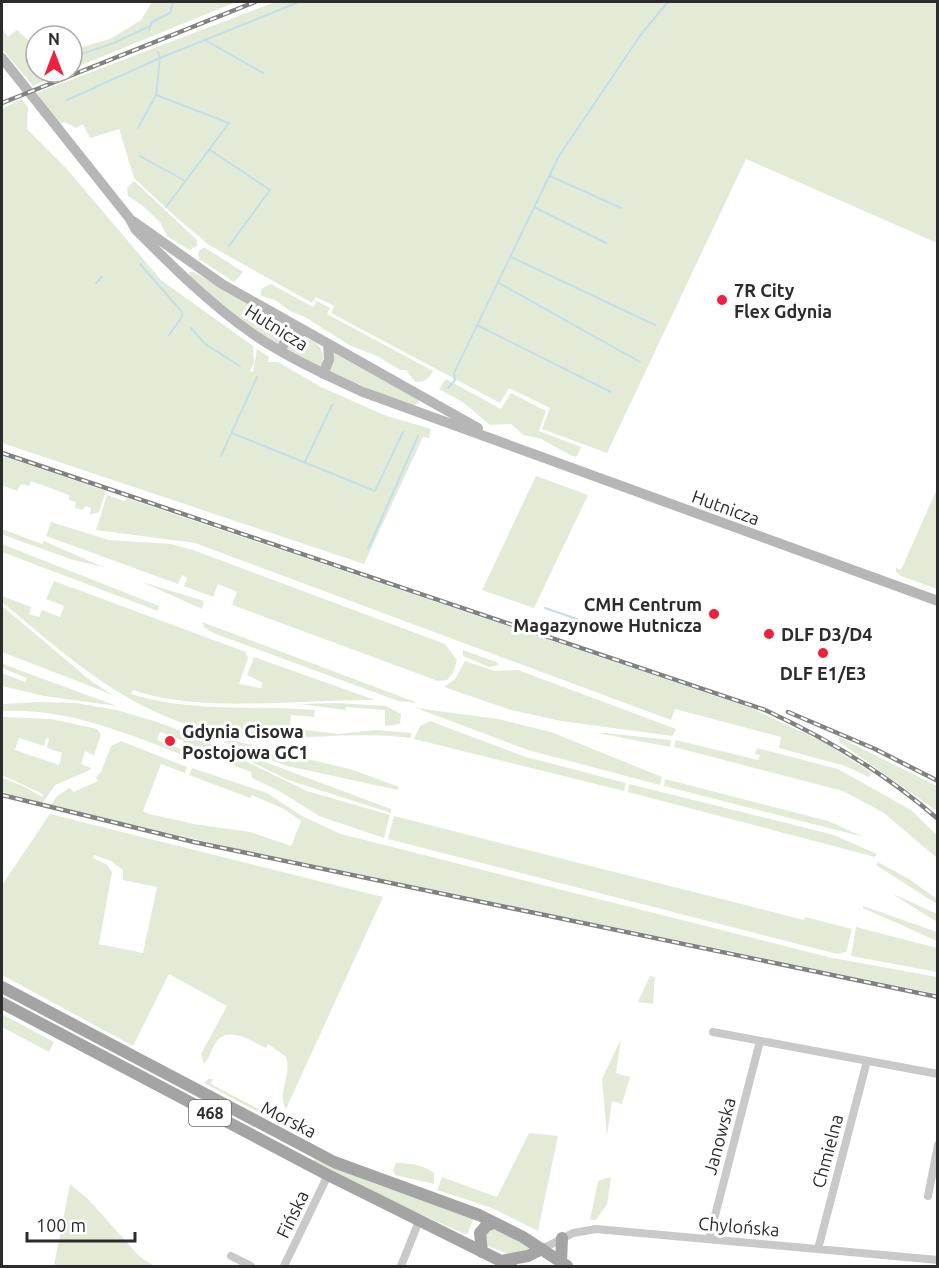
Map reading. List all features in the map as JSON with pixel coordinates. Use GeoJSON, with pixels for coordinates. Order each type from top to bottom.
{"type":"FeatureCollection","features":[{"type":"Feature","properties":{"kind":"main road","name":"Hutnicza"},"geometry":{"type":"LineString","coordinates":[[2,58],[130,219],[136,230],[179,274],[242,326],[280,350],[323,374],[420,413],[938,602]]}},
{"type":"Feature","properties":{"kind":"main road","name":"Hutnicza"},"geometry":{"type":"LineString","coordinates":[[130,219],[191,263],[303,331],[504,443]]}},
{"type":"Feature","properties":{"kind":"main road"},"geometry":{"type":"LineString","coordinates":[[179,274],[191,263]]}},
{"type":"Feature","properties":{"kind":"main road"},"geometry":{"type":"LineString","coordinates":[[280,350],[287,339],[303,331]]}},
{"type":"Feature","properties":{"kind":"main road"},"geometry":{"type":"LineString","coordinates":[[323,374],[329,360],[328,344]]}},
{"type":"Feature","properties":{"kind":"main road"},"geometry":{"type":"LineString","coordinates":[[420,413],[426,399]]}},
{"type":"Feature","properties":{"kind":"main road","name":"Morska"},"geometry":{"type":"LineString","coordinates":[[2,987],[334,1162],[494,1222],[542,1249],[564,1265]]}},
{"type":"Feature","properties":{"kind":"main road","name":"Morska"},"geometry":{"type":"LineString","coordinates":[[2,1002],[328,1175],[506,1264]]}},
{"type":"Feature","properties":{"kind":"main road"},"geometry":{"type":"LineString","coordinates":[[482,1252],[480,1233],[494,1222]]}},
{"type":"Feature","properties":{"kind":"main road"},"geometry":{"type":"LineString","coordinates":[[562,1238],[564,1265]]}},
{"type":"Feature","properties":{"kind":"main road"},"geometry":{"type":"LineString","coordinates":[[506,1264],[542,1249]]}},
{"type":"Feature","properties":{"kind":"street"},"geometry":{"type":"LineString","coordinates":[[713,1032],[938,1074]]}},
{"type":"Feature","properties":{"kind":"street","name":"Janowska"},"geometry":{"type":"LineString","coordinates":[[709,1239],[760,1041]]}},
{"type":"Feature","properties":{"kind":"street","name":"Chmielna"},"geometry":{"type":"LineString","coordinates":[[818,1249],[867,1061]]}},
{"type":"Feature","properties":{"kind":"street"},"geometry":{"type":"LineString","coordinates":[[928,1196],[938,1145]]}},
{"type":"Feature","properties":{"kind":"street","name":"Fińska"},"geometry":{"type":"LineString","coordinates":[[284,1266],[328,1175]]}},
{"type":"Feature","properties":{"kind":"street"},"geometry":{"type":"LineString","coordinates":[[400,1266],[419,1221]]}},
{"type":"Feature","properties":{"kind":"street","name":"Chylońska"},"geometry":{"type":"LineString","coordinates":[[542,1249],[580,1231],[596,1229],[938,1260]]}},
{"type":"Feature","properties":{"kind":"street"},"geometry":{"type":"LineString","coordinates":[[231,1256],[251,1266]]}},
{"type":"Feature","properties":{"kind":"green space"},"geometry":{"type":"Polygon","coordinates":[[[152,2],[236,2],[84,64],[84,47],[110,39],[141,20],[152,2]]]}},
{"type":"Feature","properties":{"kind":"green space"},"geometry":{"type":"Polygon","coordinates":[[[275,2],[937,2],[937,243],[746,159],[607,453],[542,429],[550,408],[509,388],[500,403],[331,313],[334,306],[316,297],[312,303],[209,245],[134,178],[119,129],[90,138],[83,124],[76,128],[65,122],[60,124],[36,93],[60,84],[84,84],[84,75],[275,2]]]}},
{"type":"Feature","properties":{"kind":"green space"},"geometry":{"type":"Polygon","coordinates":[[[2,28],[8,37],[17,30],[24,36],[24,75],[2,49],[2,28]]]}},
{"type":"Feature","properties":{"kind":"green space"},"geometry":{"type":"Polygon","coordinates":[[[21,99],[28,107],[27,129],[66,168],[161,280],[253,346],[254,363],[250,371],[253,372],[257,349],[269,357],[268,362],[278,362],[321,387],[384,415],[431,429],[429,438],[423,437],[364,564],[2,443],[2,109],[21,99]]]}},
{"type":"Feature","properties":{"kind":"green space"},"geometry":{"type":"Polygon","coordinates":[[[134,181],[197,240],[197,246],[189,250],[167,236],[160,222],[128,196],[127,188],[134,181]]]}},
{"type":"Feature","properties":{"kind":"green space"},"geometry":{"type":"Polygon","coordinates":[[[204,247],[243,272],[234,282],[199,259],[198,252],[204,247]]]}},
{"type":"Feature","properties":{"kind":"green space"},"geometry":{"type":"Polygon","coordinates":[[[189,272],[194,272],[294,331],[278,344],[213,301],[193,281],[189,272]]]}},
{"type":"Feature","properties":{"kind":"green space"},"geometry":{"type":"Polygon","coordinates":[[[271,284],[313,307],[317,301],[330,308],[327,314],[433,371],[426,380],[415,382],[406,370],[400,370],[377,356],[349,345],[275,300],[261,296],[261,289],[271,284]]]}},
{"type":"Feature","properties":{"kind":"green space"},"geometry":{"type":"Polygon","coordinates":[[[301,338],[312,341],[320,347],[323,356],[322,368],[286,349],[287,345],[301,338]]]}},
{"type":"Feature","properties":{"kind":"green space"},"geometry":{"type":"Polygon","coordinates":[[[332,351],[418,399],[419,403],[412,407],[330,372],[332,351]]]}},
{"type":"Feature","properties":{"kind":"green space"},"geometry":{"type":"Polygon","coordinates":[[[446,379],[501,409],[511,393],[546,411],[539,431],[581,447],[577,456],[572,456],[541,439],[524,435],[511,424],[490,425],[464,403],[439,389],[446,379]]]}},
{"type":"Feature","properties":{"kind":"green space"},"geometry":{"type":"Polygon","coordinates":[[[2,456],[106,491],[99,512],[90,515],[91,508],[86,506],[82,510],[75,508],[76,502],[69,500],[69,495],[31,481],[29,486],[21,484],[17,491],[2,485],[2,456]]]}},
{"type":"Feature","properties":{"kind":"green space"},"geometry":{"type":"Polygon","coordinates":[[[536,476],[588,495],[534,608],[482,590],[536,476]]]}},
{"type":"Feature","properties":{"kind":"green space"},"geometry":{"type":"Polygon","coordinates":[[[937,489],[937,589],[901,576],[896,572],[896,568],[901,570],[937,489]]]}},
{"type":"Feature","properties":{"kind":"green space"},"geometry":{"type":"Polygon","coordinates":[[[107,495],[125,501],[126,498],[751,708],[825,743],[872,773],[869,777],[845,766],[779,748],[781,737],[675,709],[671,720],[195,543],[96,530],[107,495]]]}},
{"type":"Feature","properties":{"kind":"green space"},"geometry":{"type":"Polygon","coordinates":[[[51,522],[109,540],[171,544],[193,550],[445,644],[457,660],[453,673],[447,680],[438,681],[232,605],[237,592],[218,584],[213,597],[184,586],[187,578],[182,575],[178,584],[46,536],[51,522]]]}},
{"type":"Feature","properties":{"kind":"green space"},"geometry":{"type":"Polygon","coordinates":[[[2,529],[42,544],[44,541],[103,567],[73,560],[9,537],[2,534],[2,529]]]}},
{"type":"Feature","properties":{"kind":"green space"},"geometry":{"type":"Polygon","coordinates":[[[2,544],[159,606],[158,611],[2,552],[2,544]]]}},
{"type":"Feature","properties":{"kind":"green space"},"geometry":{"type":"Polygon","coordinates":[[[54,581],[246,652],[248,658],[239,684],[261,688],[263,683],[247,675],[254,657],[375,700],[252,704],[189,702],[133,690],[131,694],[154,700],[199,706],[315,710],[314,717],[291,715],[290,728],[338,734],[376,730],[412,733],[410,738],[371,735],[255,737],[217,732],[181,722],[148,709],[88,671],[2,602],[2,596],[31,607],[29,614],[39,617],[42,610],[60,617],[64,606],[46,599],[54,581]]]}},
{"type":"Feature","properties":{"kind":"green space"},"geometry":{"type":"Polygon","coordinates":[[[142,582],[204,601],[202,609],[142,582]]]}},
{"type":"Feature","properties":{"kind":"green space"},"geometry":{"type":"Polygon","coordinates":[[[2,606],[91,681],[113,695],[2,652],[2,606]]]}},
{"type":"Feature","properties":{"kind":"green space"},"geometry":{"type":"Polygon","coordinates":[[[202,622],[418,703],[398,701],[213,633],[205,628],[202,622]]]}},
{"type":"Feature","properties":{"kind":"green space"},"geometry":{"type":"Polygon","coordinates":[[[463,650],[499,665],[489,667],[463,656],[463,650]]]}},
{"type":"Feature","properties":{"kind":"green space"},"geometry":{"type":"Polygon","coordinates":[[[465,661],[495,671],[518,670],[676,729],[672,736],[561,721],[511,710],[444,687],[455,679],[465,661]]]}},
{"type":"Feature","properties":{"kind":"green space"},"geometry":{"type":"Polygon","coordinates":[[[2,663],[117,706],[44,696],[2,686],[2,673],[25,682],[27,678],[2,668],[2,663]]]}},
{"type":"Feature","properties":{"kind":"green space"},"geometry":{"type":"Polygon","coordinates":[[[76,703],[117,710],[157,722],[192,735],[307,791],[390,815],[384,838],[319,816],[281,792],[252,778],[251,772],[190,749],[186,756],[118,731],[73,718],[27,711],[2,711],[2,704],[76,703]],[[160,732],[157,740],[181,749],[184,741],[160,732]]]}},
{"type":"Feature","properties":{"kind":"green space"},"geometry":{"type":"Polygon","coordinates":[[[338,703],[386,706],[401,714],[400,724],[385,726],[385,710],[346,707],[345,710],[300,704],[338,703]]]}},
{"type":"Feature","properties":{"kind":"green space"},"geometry":{"type":"Polygon","coordinates":[[[416,708],[498,719],[551,732],[662,777],[660,785],[528,750],[416,708]]]}},
{"type":"Feature","properties":{"kind":"green space"},"geometry":{"type":"Polygon","coordinates":[[[2,717],[51,719],[97,729],[101,735],[94,755],[85,751],[81,764],[91,768],[90,770],[55,785],[42,804],[2,792],[2,778],[42,797],[43,794],[2,775],[2,717]],[[19,738],[15,750],[59,765],[62,753],[47,748],[49,739],[46,738],[44,746],[19,738]]]}},
{"type":"Feature","properties":{"kind":"green space"},"geometry":{"type":"Polygon","coordinates":[[[430,721],[526,757],[626,783],[624,791],[414,739],[420,726],[430,721]]]}},
{"type":"Feature","properties":{"kind":"green space"},"geometry":{"type":"Polygon","coordinates":[[[198,732],[353,770],[399,787],[398,790],[287,766],[198,732]]]}},
{"type":"Feature","properties":{"kind":"green space"},"geometry":{"type":"Polygon","coordinates":[[[597,733],[671,740],[670,747],[597,733]]]}},
{"type":"Feature","properties":{"kind":"green space"},"geometry":{"type":"Polygon","coordinates":[[[839,737],[937,786],[937,811],[839,742],[839,737]]]}},
{"type":"Feature","properties":{"kind":"green space"},"geometry":{"type":"Polygon","coordinates":[[[676,740],[758,760],[760,755],[755,754],[757,748],[838,769],[911,810],[937,835],[937,858],[884,813],[843,791],[674,747],[676,740]]]}},
{"type":"Feature","properties":{"kind":"green space"},"geometry":{"type":"Polygon","coordinates":[[[121,741],[187,767],[185,773],[161,764],[143,811],[149,814],[194,824],[250,832],[291,846],[301,821],[284,809],[252,795],[250,798],[189,775],[192,768],[267,793],[302,816],[341,834],[828,957],[937,977],[937,994],[234,848],[50,806],[57,796],[69,788],[74,792],[98,781],[96,777],[101,772],[111,746],[121,741]]]}},
{"type":"Feature","properties":{"kind":"green space"},"geometry":{"type":"Polygon","coordinates":[[[214,743],[391,809],[391,813],[288,780],[214,743]]]}},
{"type":"Feature","properties":{"kind":"green space"},"geometry":{"type":"Polygon","coordinates":[[[665,779],[828,821],[864,837],[664,786],[665,779]]]}},
{"type":"Feature","properties":{"kind":"green space"},"geometry":{"type":"Polygon","coordinates":[[[629,784],[834,835],[877,854],[875,857],[628,792],[629,784]]]}},
{"type":"Feature","properties":{"kind":"green space"},"geometry":{"type":"Polygon","coordinates":[[[50,814],[383,897],[286,1109],[283,1103],[288,1068],[285,1056],[268,1044],[266,1048],[246,1038],[226,1035],[215,1044],[204,1064],[201,1054],[227,1006],[169,974],[133,1046],[2,975],[2,885],[50,814]],[[94,855],[93,858],[106,864],[112,872],[99,944],[143,953],[157,887],[123,880],[123,870],[111,861],[94,855]]]}},
{"type":"Feature","properties":{"kind":"green space"},"geometry":{"type":"Polygon","coordinates":[[[394,816],[804,920],[805,917],[852,929],[846,952],[837,954],[388,839],[394,816]]]}},
{"type":"Feature","properties":{"kind":"green space"},"geometry":{"type":"Polygon","coordinates":[[[878,862],[909,879],[937,899],[937,904],[876,865],[878,862]]]}},
{"type":"Feature","properties":{"kind":"green space"},"geometry":{"type":"Polygon","coordinates":[[[891,893],[937,914],[937,922],[891,893]]]}},
{"type":"Feature","properties":{"kind":"green space"},"geometry":{"type":"Polygon","coordinates":[[[863,906],[937,932],[937,941],[863,908],[863,906]]]}},
{"type":"Feature","properties":{"kind":"green space"},"geometry":{"type":"Polygon","coordinates":[[[856,927],[937,948],[937,972],[851,956],[856,927]]]}},
{"type":"Feature","properties":{"kind":"green space"},"geometry":{"type":"Polygon","coordinates":[[[650,976],[655,977],[653,1004],[638,1002],[650,976]]]}},
{"type":"Feature","properties":{"kind":"green space"},"geometry":{"type":"Polygon","coordinates":[[[2,1014],[54,1042],[49,1052],[2,1027],[2,1014]]]}},
{"type":"Feature","properties":{"kind":"green space"},"geometry":{"type":"Polygon","coordinates":[[[621,1039],[616,1073],[630,1077],[622,1104],[612,1101],[607,1136],[602,1079],[621,1039]]]}},
{"type":"Feature","properties":{"kind":"green space"},"geometry":{"type":"Polygon","coordinates":[[[208,1079],[213,1079],[211,1084],[262,1111],[265,1107],[275,1112],[269,1118],[204,1083],[208,1079]]]}},
{"type":"Feature","properties":{"kind":"green space"},"geometry":{"type":"Polygon","coordinates":[[[529,1133],[558,1136],[538,1231],[492,1208],[437,1190],[442,1177],[497,1197],[529,1133]]]}},
{"type":"Feature","properties":{"kind":"green space"},"geometry":{"type":"Polygon","coordinates":[[[315,1158],[375,1184],[474,1218],[467,1235],[365,1189],[313,1162],[315,1158]]]}},
{"type":"Feature","properties":{"kind":"green space"},"geometry":{"type":"Polygon","coordinates":[[[396,1163],[416,1165],[430,1170],[434,1173],[434,1184],[395,1175],[393,1170],[396,1163]]]}},
{"type":"Feature","properties":{"kind":"green space"},"geometry":{"type":"Polygon","coordinates":[[[611,1178],[607,1204],[596,1220],[590,1220],[598,1181],[611,1178]]]}},
{"type":"Feature","properties":{"kind":"green space"},"geometry":{"type":"Polygon","coordinates":[[[70,1184],[88,1199],[140,1257],[154,1266],[54,1266],[70,1184]]]}},
{"type":"Feature","properties":{"kind":"green space"},"geometry":{"type":"Polygon","coordinates":[[[492,1228],[521,1241],[534,1251],[510,1255],[486,1245],[484,1234],[492,1228]]]}},
{"type":"Feature","properties":{"kind":"waterway"},"geometry":{"type":"LineString","coordinates":[[149,30],[152,22],[170,13],[173,2]]}},
{"type":"Feature","properties":{"kind":"waterway"},"geometry":{"type":"LineString","coordinates":[[205,40],[299,2]]}},
{"type":"Feature","properties":{"kind":"waterway"},"geometry":{"type":"LineString","coordinates":[[448,388],[455,380],[454,373],[559,156],[642,33],[668,2]]}},
{"type":"Feature","properties":{"kind":"waterway"},"geometry":{"type":"LineString","coordinates":[[84,53],[114,43],[150,26]]}},
{"type":"Feature","properties":{"kind":"waterway"},"geometry":{"type":"LineString","coordinates":[[138,128],[156,95],[160,58],[205,40],[263,73]]}},
{"type":"Feature","properties":{"kind":"waterway"},"geometry":{"type":"LineString","coordinates":[[67,100],[160,58],[158,52]]}},
{"type":"Feature","properties":{"kind":"waterway"},"geometry":{"type":"LineString","coordinates":[[156,95],[229,123],[166,207]]}},
{"type":"Feature","properties":{"kind":"waterway"},"geometry":{"type":"LineString","coordinates":[[210,150],[270,190],[229,246]]}},
{"type":"Feature","properties":{"kind":"waterway"},"geometry":{"type":"LineString","coordinates":[[140,156],[185,181]]}},
{"type":"Feature","properties":{"kind":"waterway"},"geometry":{"type":"LineString","coordinates":[[550,176],[621,208]]}},
{"type":"Feature","properties":{"kind":"waterway"},"geometry":{"type":"LineString","coordinates":[[536,208],[606,243]]}},
{"type":"Feature","properties":{"kind":"waterway"},"geometry":{"type":"LineString","coordinates":[[511,257],[655,325]]}},
{"type":"Feature","properties":{"kind":"waterway"},"geometry":{"type":"LineString","coordinates":[[140,264],[182,312],[182,317],[169,335]]}},
{"type":"Feature","properties":{"kind":"waterway"},"geometry":{"type":"LineString","coordinates":[[96,283],[102,277]]}},
{"type":"Feature","properties":{"kind":"waterway"},"geometry":{"type":"LineString","coordinates":[[499,283],[640,362]]}},
{"type":"Feature","properties":{"kind":"waterway"},"geometry":{"type":"LineString","coordinates":[[477,325],[611,392]]}},
{"type":"Feature","properties":{"kind":"waterway"},"geometry":{"type":"LineString","coordinates":[[191,328],[205,344],[240,366]]}},
{"type":"Feature","properties":{"kind":"waterway"},"geometry":{"type":"LineString","coordinates":[[221,456],[257,377]]}},
{"type":"Feature","properties":{"kind":"waterway"},"geometry":{"type":"LineString","coordinates":[[305,462],[332,405]]}},
{"type":"Feature","properties":{"kind":"waterway"},"geometry":{"type":"LineString","coordinates":[[232,433],[375,491],[403,432]]}},
{"type":"Feature","properties":{"kind":"waterway"},"geometry":{"type":"LineString","coordinates":[[368,549],[418,436]]}},
{"type":"Feature","properties":{"kind":"waterway"},"geometry":{"type":"LineString","coordinates":[[545,608],[577,619]]}},
{"type":"Feature","properties":{"kind":"waterway"},"geometry":{"type":"LineString","coordinates":[[578,625],[603,634]]}},
{"type":"Feature","properties":{"kind":"railway"},"geometry":{"type":"LineString","coordinates":[[2,103],[255,2]]}},
{"type":"Feature","properties":{"kind":"railway"},"geometry":{"type":"LineString","coordinates":[[2,453],[765,710],[855,758],[918,802],[938,819]]}},
{"type":"Feature","properties":{"kind":"railway"},"geometry":{"type":"LineString","coordinates":[[788,712],[875,749],[938,781]]}},
{"type":"Feature","properties":{"kind":"railway"},"geometry":{"type":"LineString","coordinates":[[2,795],[194,842],[938,997]]}},
{"type":"Feature","properties":{"kind":"place","name":"7R City Flex Gdynia"},"geometry":{"type":"Point","coordinates":[722,300]}},
{"type":"Feature","properties":{"kind":"place","name":"CMH Centrum Magazynowe Hutnicza"},"geometry":{"type":"Point","coordinates":[714,614]}},
{"type":"Feature","properties":{"kind":"place","name":"DLF D3/D4"},"geometry":{"type":"Point","coordinates":[769,634]}},
{"type":"Feature","properties":{"kind":"place","name":"DLF E1/E3"},"geometry":{"type":"Point","coordinates":[823,653]}},
{"type":"Feature","properties":{"kind":"place","name":"Gdynia Cisowa Postojowa GC1"},"geometry":{"type":"Point","coordinates":[170,741]}}]}
